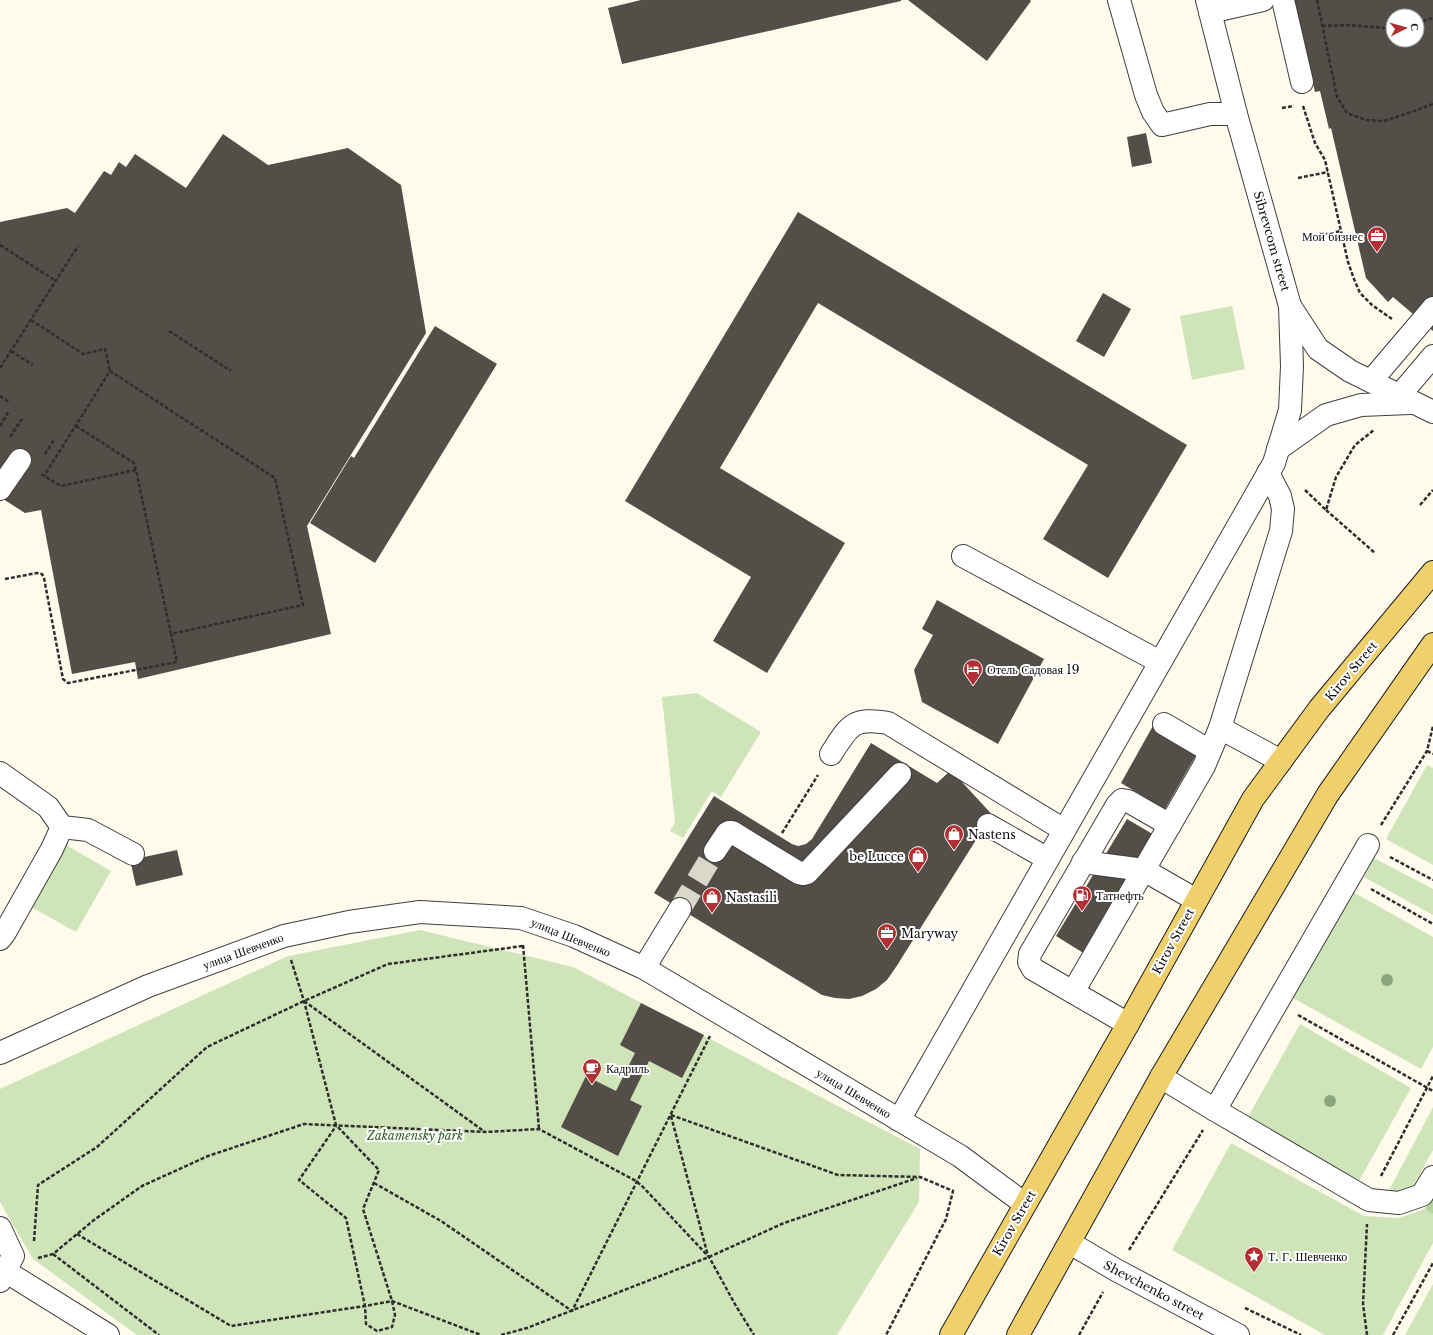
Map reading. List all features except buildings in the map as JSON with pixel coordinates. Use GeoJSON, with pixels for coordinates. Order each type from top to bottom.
{"type":"FeatureCollection","features":[{"type":"Feature","properties":{"kind":"main road","name":"Kirov Street"},"geometry":{"type":"LineString","coordinates":[[951,1335],[1254,799],[1319,709],[1433,572]]}},
{"type":"Feature","properties":{"kind":"main road"},"geometry":{"type":"LineString","coordinates":[[1018,1335],[1161,1077],[1328,794],[1433,644]]}},
{"type":"Feature","properties":{"kind":"street"},"geometry":{"type":"LineString","coordinates":[[1119,0],[1146,96],[1153,112],[1162,125],[1210,114],[1236,114]]}},
{"type":"Feature","properties":{"kind":"street"},"geometry":{"type":"LineString","coordinates":[[1209,6],[1263,0]]}},
{"type":"Feature","properties":{"kind":"street"},"geometry":{"type":"LineString","coordinates":[[1283,0],[1302,82]]}},
{"type":"Feature","properties":{"kind":"street","name":"Sibrevcom street"},"geometry":{"type":"LineString","coordinates":[[1209,6],[1236,114],[1290,306],[1318,349],[1350,371],[1433,412]]}},
{"type":"Feature","properties":{"kind":"street"},"geometry":{"type":"LineString","coordinates":[[899,1120],[1274,463],[1290,410],[1292,366],[1290,306]]}},
{"type":"Feature","properties":{"kind":"street"},"geometry":{"type":"LineString","coordinates":[[1371,381],[1433,308]]}},
{"type":"Feature","properties":{"kind":"street"},"geometry":{"type":"LineString","coordinates":[[1278,449],[1326,415],[1361,404],[1406,399],[1433,356]]}},
{"type":"Feature","properties":{"kind":"street"},"geometry":{"type":"LineString","coordinates":[[0,489],[20,460]]}},
{"type":"Feature","properties":{"kind":"street"},"geometry":{"type":"LineString","coordinates":[[1073,992],[1204,766],[1220,728],[1281,531],[1283,509],[1280,496],[1268,473]]}},
{"type":"Feature","properties":{"kind":"street"},"geometry":{"type":"LineString","coordinates":[[963,556],[1160,662]]}},
{"type":"Feature","properties":{"kind":"street"},"geometry":{"type":"LineString","coordinates":[[831,754],[846,731],[853,724],[863,722],[888,723],[1064,830]]}},
{"type":"Feature","properties":{"kind":"street"},"geometry":{"type":"LineString","coordinates":[[1164,724],[1210,751]]}},
{"type":"Feature","properties":{"kind":"street"},"geometry":{"type":"LineString","coordinates":[[1220,728],[1281,761]]}},
{"type":"Feature","properties":{"kind":"street"},"geometry":{"type":"LineString","coordinates":[[0,773],[48,807],[62,827],[88,830],[133,854]]}},
{"type":"Feature","properties":{"kind":"street"},"geometry":{"type":"LineString","coordinates":[[715,851],[727,833],[732,832],[799,873],[807,873],[900,774]]}},
{"type":"Feature","properties":{"kind":"street"},"geometry":{"type":"LineString","coordinates":[[1128,1024],[1033,969],[1029,962],[1030,954],[1117,805],[1122,800],[1128,801],[1170,825]]}},
{"type":"Feature","properties":{"kind":"street"},"geometry":{"type":"LineString","coordinates":[[988,826],[1048,858]]}},
{"type":"Feature","properties":{"kind":"street"},"geometry":{"type":"LineString","coordinates":[[0,939],[52,849],[62,827]]}},
{"type":"Feature","properties":{"kind":"street"},"geometry":{"type":"LineString","coordinates":[[1215,1110],[1368,845]]}},
{"type":"Feature","properties":{"kind":"street"},"geometry":{"type":"LineString","coordinates":[[1083,862],[1144,870],[1196,900]]}},
{"type":"Feature","properties":{"kind":"street"},"geometry":{"type":"LineString","coordinates":[[644,968],[680,909]]}},
{"type":"Feature","properties":{"kind":"street","name":"улица Шевченко"},"geometry":{"type":"LineString","coordinates":[[0,1053],[148,986],[284,936],[349,922],[420,912],[522,918],[574,936],[644,968],[960,1156],[1025,1204]]}},
{"type":"Feature","properties":{"kind":"street"},"geometry":{"type":"LineString","coordinates":[[1161,1077],[1369,1200],[1399,1203],[1422,1194],[1433,1177]]}},
{"type":"Feature","properties":{"kind":"street"},"geometry":{"type":"LineString","coordinates":[[0,1228],[13,1267],[108,1335]]}},
{"type":"Feature","properties":{"kind":"street","name":"Shevchenko street"},"geometry":{"type":"LineString","coordinates":[[1070,1243],[1116,1270],[1238,1335]]}},
{"type":"Feature","properties":{"kind":"path"},"geometry":{"type":"LineString","coordinates":[[1317,0],[1337,97],[1347,113],[1366,120],[1384,121],[1433,104]]}},
{"type":"Feature","properties":{"kind":"path"},"geometry":{"type":"LineString","coordinates":[[1322,26],[1348,25],[1385,28]]}},
{"type":"Feature","properties":{"kind":"path"},"geometry":{"type":"LineString","coordinates":[[1302,104],[1315,143],[1325,160],[1350,268],[1354,279],[1360,292],[1372,305],[1397,322]]}},
{"type":"Feature","properties":{"kind":"path"},"geometry":{"type":"LineString","coordinates":[[1282,108],[1296,105]]}},
{"type":"Feature","properties":{"kind":"path"},"geometry":{"type":"LineString","coordinates":[[1298,178],[1328,172]]}},
{"type":"Feature","properties":{"kind":"path"},"geometry":{"type":"LineString","coordinates":[[1312,237],[1341,231]]}},
{"type":"Feature","properties":{"kind":"path"},"geometry":{"type":"LineString","coordinates":[[0,245],[56,281]]}},
{"type":"Feature","properties":{"kind":"path"},"geometry":{"type":"LineString","coordinates":[[0,368],[78,246]]}},
{"type":"Feature","properties":{"kind":"path"},"geometry":{"type":"LineString","coordinates":[[30,320],[83,354],[105,349],[110,372],[44,476],[60,486],[136,470]]}},
{"type":"Feature","properties":{"kind":"path"},"geometry":{"type":"LineString","coordinates":[[170,331],[231,371]]}},
{"type":"Feature","properties":{"kind":"path"},"geometry":{"type":"LineString","coordinates":[[11,351],[33,365]]}},
{"type":"Feature","properties":{"kind":"path"},"geometry":{"type":"LineString","coordinates":[[110,372],[275,478],[303,605],[171,634]]}},
{"type":"Feature","properties":{"kind":"path"},"geometry":{"type":"LineString","coordinates":[[0,396],[9,402]]}},
{"type":"Feature","properties":{"kind":"path"},"geometry":{"type":"LineString","coordinates":[[0,426],[9,411]]}},
{"type":"Feature","properties":{"kind":"path"},"geometry":{"type":"LineString","coordinates":[[6,443],[22,419]]}},
{"type":"Feature","properties":{"kind":"path"},"geometry":{"type":"LineString","coordinates":[[5,579],[37,573],[42,574],[63,679],[68,683],[177,662],[134,463],[76,426]]}},
{"type":"Feature","properties":{"kind":"path"},"geometry":{"type":"LineString","coordinates":[[1326,510],[1336,477],[1356,446],[1379,426]]}},
{"type":"Feature","properties":{"kind":"path"},"geometry":{"type":"LineString","coordinates":[[1301,486],[1375,553]]}},
{"type":"Feature","properties":{"kind":"path"},"geometry":{"type":"LineString","coordinates":[[1420,504],[1433,490]]}},
{"type":"Feature","properties":{"kind":"path"},"geometry":{"type":"LineString","coordinates":[[1427,751],[1433,754]]}},
{"type":"Feature","properties":{"kind":"path"},"geometry":{"type":"LineString","coordinates":[[780,836],[831,754]]}},
{"type":"Feature","properties":{"kind":"path"},"geometry":{"type":"LineString","coordinates":[[1368,845],[1433,880]]}},
{"type":"Feature","properties":{"kind":"path"},"geometry":{"type":"LineString","coordinates":[[1371,889],[1433,924]]}},
{"type":"Feature","properties":{"kind":"path"},"geometry":{"type":"LineString","coordinates":[[522,918],[539,1130]]}},
{"type":"Feature","properties":{"kind":"path"},"geometry":{"type":"LineString","coordinates":[[284,936],[304,1001],[336,1125],[379,1170],[363,1209],[395,1315],[392,1327],[377,1331],[366,1324],[365,1306],[346,1218],[299,1180],[336,1125]]}},
{"type":"Feature","properties":{"kind":"path"},"geometry":{"type":"LineString","coordinates":[[13,1267],[38,1185],[97,1147],[207,1047],[304,1001],[388,964],[524,946]]}},
{"type":"Feature","properties":{"kind":"path"},"geometry":{"type":"LineString","coordinates":[[304,1001],[486,1132]]}},
{"type":"Feature","properties":{"kind":"path"},"geometry":{"type":"LineString","coordinates":[[572,1311],[721,1014]]}},
{"type":"Feature","properties":{"kind":"path"},"geometry":{"type":"LineString","coordinates":[[1298,1015],[1433,1091]]}},
{"type":"Feature","properties":{"kind":"path"},"geometry":{"type":"LineString","coordinates":[[671,1115],[838,1175],[920,1177],[953,1191],[946,1219],[886,1335]]}},
{"type":"Feature","properties":{"kind":"path"},"geometry":{"type":"LineString","coordinates":[[671,1115],[709,1257],[754,1335]]}},
{"type":"Feature","properties":{"kind":"path"},"geometry":{"type":"LineString","coordinates":[[13,1267],[54,1254],[94,1220],[142,1186],[208,1156],[304,1124],[486,1132],[539,1130],[636,1181],[709,1257]]}},
{"type":"Feature","properties":{"kind":"path"},"geometry":{"type":"LineString","coordinates":[[501,1335],[527,1328],[709,1257],[784,1223],[920,1177]]}},
{"type":"Feature","properties":{"kind":"path"},"geometry":{"type":"LineString","coordinates":[[374,1183],[441,1221],[572,1311]]}},
{"type":"Feature","properties":{"kind":"path"},"geometry":{"type":"LineString","coordinates":[[77,1234],[231,1326],[392,1301],[481,1335]]}},
{"type":"Feature","properties":{"kind":"path"},"geometry":{"type":"LineString","coordinates":[[54,1254],[159,1335]]}},
{"type":"Feature","properties":{"kind":"path"},"geometry":{"type":"LineString","coordinates":[[1393,1335],[1433,1263]]}},
{"type":"Feature","properties":{"kind":"green space"},"geometry":{"type":"Polygon","coordinates":[[[1232,306],[1245,369],[1192,380],[1180,316],[1232,306]]]}},
{"type":"Feature","properties":{"kind":"green space"},"geometry":{"type":"Polygon","coordinates":[[[697,693],[761,732],[721,797],[712,791],[683,838],[670,831],[675,823],[662,697],[697,693]]]}},
{"type":"Feature","properties":{"kind":"green space"},"geometry":{"type":"Polygon","coordinates":[[[1427,765],[1433,768],[1433,865],[1386,839],[1427,765]]]}},
{"type":"Feature","properties":{"kind":"green space"},"geometry":{"type":"Polygon","coordinates":[[[66,845],[111,871],[76,932],[31,907],[66,845]]]}},
{"type":"Feature","properties":{"kind":"green space"},"geometry":{"type":"Polygon","coordinates":[[[1374,858],[1433,889],[1433,915],[1364,877],[1374,858]]]}},
{"type":"Feature","properties":{"kind":"green space"},"geometry":{"type":"Polygon","coordinates":[[[1353,892],[1433,937],[1433,1047],[1421,1069],[1293,998],[1353,892]]]}},
{"type":"Feature","properties":{"kind":"green space","name":"Zakamensky park"},"geometry":{"type":"Polygon","coordinates":[[[420,930],[573,967],[920,1149],[919,1202],[837,1335],[137,1335],[33,1259],[0,1202],[0,1089],[288,956],[420,930]]]}},
{"type":"Feature","properties":{"kind":"green space"},"geometry":{"type":"Polygon","coordinates":[[[1300,1024],[1411,1088],[1359,1181],[1248,1117],[1300,1024]]]}},
{"type":"Feature","properties":{"kind":"green space"},"geometry":{"type":"Polygon","coordinates":[[[1433,1107],[1433,1150],[1412,1188],[1386,1196],[1433,1107]]]}},
{"type":"Feature","properties":{"kind":"green space"},"geometry":{"type":"Polygon","coordinates":[[[1231,1143],[1364,1216],[1399,1218],[1425,1209],[1433,1214],[1433,1243],[1383,1335],[1325,1335],[1172,1250],[1231,1143]]]}},
{"type":"Feature","properties":{"kind":"green space"},"geometry":{"type":"Polygon","coordinates":[[[1433,1196],[1433,1214],[1425,1209],[1433,1196]]]}},
{"type":"Feature","properties":{"kind":"green space"},"geometry":{"type":"Polygon","coordinates":[[[1433,1284],[1433,1335],[1405,1335],[1433,1284]]]}},
{"type":"Feature","properties":{"kind":"tunnel"},"geometry":{"type":"LineString","coordinates":[[680,909],[715,851]]}},
{"type":"Feature","properties":{"kind":"place","name":"Мой бизнес"},"geometry":{"type":"Point","coordinates":[1377,253]}},
{"type":"Feature","properties":{"kind":"place","name":"Отель Садовая 19"},"geometry":{"type":"Point","coordinates":[973,686]}},
{"type":"Feature","properties":{"kind":"place","name":"Nastens"},"geometry":{"type":"Point","coordinates":[954,851]}},
{"type":"Feature","properties":{"kind":"place","name":"be Lucce"},"geometry":{"type":"Point","coordinates":[918,873]}},
{"type":"Feature","properties":{"kind":"place","name":"Татнефть"},"geometry":{"type":"Point","coordinates":[1082,912]}},
{"type":"Feature","properties":{"kind":"place","name":"Nastasili"},"geometry":{"type":"Point","coordinates":[712,914]}},
{"type":"Feature","properties":{"kind":"place","name":"Maryway"},"geometry":{"type":"Point","coordinates":[887,950]}},
{"type":"Feature","properties":{"kind":"place","name":"Кадриль"},"geometry":{"type":"Point","coordinates":[592,1085]}},
{"type":"Feature","properties":{"kind":"place","name":"Т. Г. Шевченко"},"geometry":{"type":"Point","coordinates":[1254,1273]}}]}
